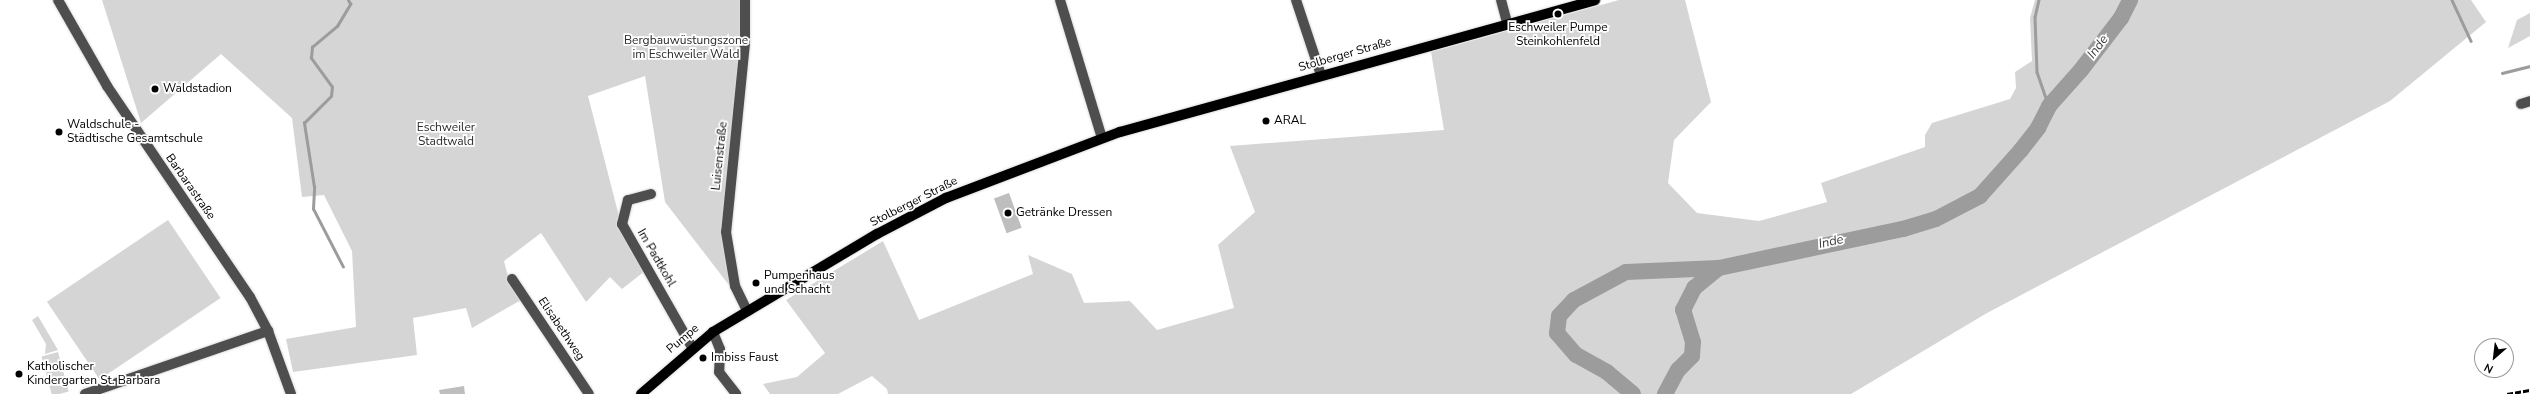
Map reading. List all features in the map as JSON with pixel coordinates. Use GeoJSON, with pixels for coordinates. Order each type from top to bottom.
{"type":"FeatureCollection","features":[{"type":"Feature","properties":{"kind":"main road","name":"Stolberger Straße"},"geometry":{"type":"LineString","coordinates":[[747,311],[934,204],[1102,138],[1321,75],[1595,0]]}},
{"type":"Feature","properties":{"kind":"main road","name":"Pumpe"},"geometry":{"type":"LineString","coordinates":[[641,394],[692,347],[747,311]]}},
{"type":"Feature","properties":{"kind":"street","name":"Barbarastraße"},"geometry":{"type":"LineString","coordinates":[[58,0],[107,86],[250,297],[268,331],[291,394]]}},
{"type":"Feature","properties":{"kind":"street","name":"Luisenstraße"},"geometry":{"type":"LineString","coordinates":[[745,0],[745,44],[726,232],[735,286],[747,311]]}},
{"type":"Feature","properties":{"kind":"street"},"geometry":{"type":"LineString","coordinates":[[1060,0],[1102,138]]}},
{"type":"Feature","properties":{"kind":"street"},"geometry":{"type":"LineString","coordinates":[[1296,0],[1321,75]]}},
{"type":"Feature","properties":{"kind":"street"},"geometry":{"type":"LineString","coordinates":[[1501,0],[1507,23]]}},
{"type":"Feature","properties":{"kind":"street","name":"Im Padtkohl"},"geometry":{"type":"LineString","coordinates":[[651,194],[628,200],[622,224],[692,347]]}},
{"type":"Feature","properties":{"kind":"street","name":"Elisabethweg"},"geometry":{"type":"LineString","coordinates":[[512,279],[589,394]]}},
{"type":"Feature","properties":{"kind":"street"},"geometry":{"type":"LineString","coordinates":[[85,394],[268,331]]}},
{"type":"Feature","properties":{"kind":"street"},"geometry":{"type":"LineString","coordinates":[[713,332],[720,349],[719,372],[735,394]]}},
{"type":"Feature","properties":{"kind":"green space","name":"Eschweiler Stadtwald"},"geometry":{"type":"Polygon","coordinates":[[[102,0],[742,0],[739,77],[727,182],[732,289],[665,202],[645,76],[588,96],[621,224],[645,271],[622,289],[610,277],[586,302],[541,233],[504,261],[510,284],[521,300],[472,328],[466,308],[413,318],[417,355],[293,372],[286,339],[356,327],[352,251],[324,195],[302,197],[292,118],[221,54],[141,123],[102,0]]]}},
{"type":"Feature","properties":{"kind":"green space"},"geometry":{"type":"Polygon","coordinates":[[[1619,0],[1685,0],[1711,102],[1674,140],[1668,183],[1697,213],[1759,221],[1827,202],[1821,183],[1925,147],[1925,135],[1932,123],[2010,99],[2016,88],[2015,72],[2032,61],[2030,18],[2035,0],[2471,0],[2486,22],[2390,101],[1987,313],[1851,394],[888,394],[887,389],[872,376],[838,394],[770,394],[763,384],[797,377],[825,353],[786,300],[883,241],[919,320],[1033,274],[1028,255],[1072,274],[1084,303],[1130,301],[1157,330],[1234,308],[1218,245],[1255,212],[1230,146],[1444,130],[1431,52],[1619,0]]]}},
{"type":"Feature","properties":{"kind":"green space"},"geometry":{"type":"Polygon","coordinates":[[[2530,13],[2530,36],[2508,48],[2517,20],[2530,13]]]}},
{"type":"Feature","properties":{"kind":"green space"},"geometry":{"type":"Polygon","coordinates":[[[168,220],[221,298],[100,380],[47,302],[168,220]]]}},
{"type":"Feature","properties":{"kind":"green space"},"geometry":{"type":"Polygon","coordinates":[[[38,316],[58,350],[45,354],[46,344],[32,320],[38,316]]]}},
{"type":"Feature","properties":{"kind":"green space"},"geometry":{"type":"Polygon","coordinates":[[[58,352],[69,392],[52,394],[42,356],[58,352]]]}},
{"type":"Feature","properties":{"kind":"building","name":"Getränke Dressen"},"geometry":{"type":"Polygon","coordinates":[[[1009,193],[1022,228],[1007,233],[994,198],[1009,193]]]}},
{"type":"Feature","properties":{"kind":"building"},"geometry":{"type":"Polygon","coordinates":[[[464,386],[465,394],[440,394],[439,390],[464,386]]]}},
{"type":"Feature","properties":{"kind":"waterway"},"geometry":{"type":"LineString","coordinates":[[343,267],[313,209],[314,187],[304,123],[331,96],[332,87],[311,58],[312,47],[337,26],[350,4],[348,0]]}},
{"type":"Feature","properties":{"kind":"waterway"},"geometry":{"type":"LineString","coordinates":[[2039,0],[2035,17],[2037,72],[2049,106]]}},
{"type":"Feature","properties":{"kind":"waterway","name":"Inde"},"geometry":{"type":"LineString","coordinates":[[1633,394],[1607,372],[1576,355],[1557,333],[1559,316],[1574,300],[1626,272],[1719,268],[1903,229],[1936,219],[1980,196],[2021,150],[2038,128],[2049,106],[2081,70],[2121,18],[2130,0]]}},
{"type":"Feature","properties":{"kind":"waterway"},"geometry":{"type":"LineString","coordinates":[[2452,0],[2471,41]]}},
{"type":"Feature","properties":{"kind":"waterway"},"geometry":{"type":"LineString","coordinates":[[2502,73],[2530,66]]}},
{"type":"Feature","properties":{"kind":"waterway"},"geometry":{"type":"LineString","coordinates":[[1665,394],[1678,370],[1692,356],[1693,342],[1683,310],[1694,288],[1719,268]]}},
{"type":"Feature","properties":{"kind":"railway"},"geometry":{"type":"LineString","coordinates":[[2507,394],[2530,390]]}},
{"type":"Feature","properties":{"kind":"place","name":"Eschweiler Pumpe Steinkohlenfeld"},"geometry":{"type":"Point","coordinates":[1558,14]}},
{"type":"Feature","properties":{"kind":"place","name":"Waldstadion"},"geometry":{"type":"Point","coordinates":[155,89]}},
{"type":"Feature","properties":{"kind":"place","name":"ARAL"},"geometry":{"type":"Point","coordinates":[1266,121]}},
{"type":"Feature","properties":{"kind":"place","name":"Waldschule - Städtische Gesamtschule"},"geometry":{"type":"Point","coordinates":[59,132]}},
{"type":"Feature","properties":{"kind":"place","name":"Getränke Dressen"},"geometry":{"type":"Point","coordinates":[1008,213]}},
{"type":"Feature","properties":{"kind":"place","name":"Pumpenhaus und Schacht"},"geometry":{"type":"Point","coordinates":[756,283]}},
{"type":"Feature","properties":{"kind":"place","name":"Imbiss Faust"},"geometry":{"type":"Point","coordinates":[703,358]}},
{"type":"Feature","properties":{"kind":"place","name":"Katholischer Kindergarten St. Barbara"},"geometry":{"type":"Point","coordinates":[19,374]}},
{"type":"Feature","properties":{"kind":"park label","name":"Bergbauwüstungszone im Eschweiler Wald"},"geometry":{"type":"Point","coordinates":[686,48]}}]}
